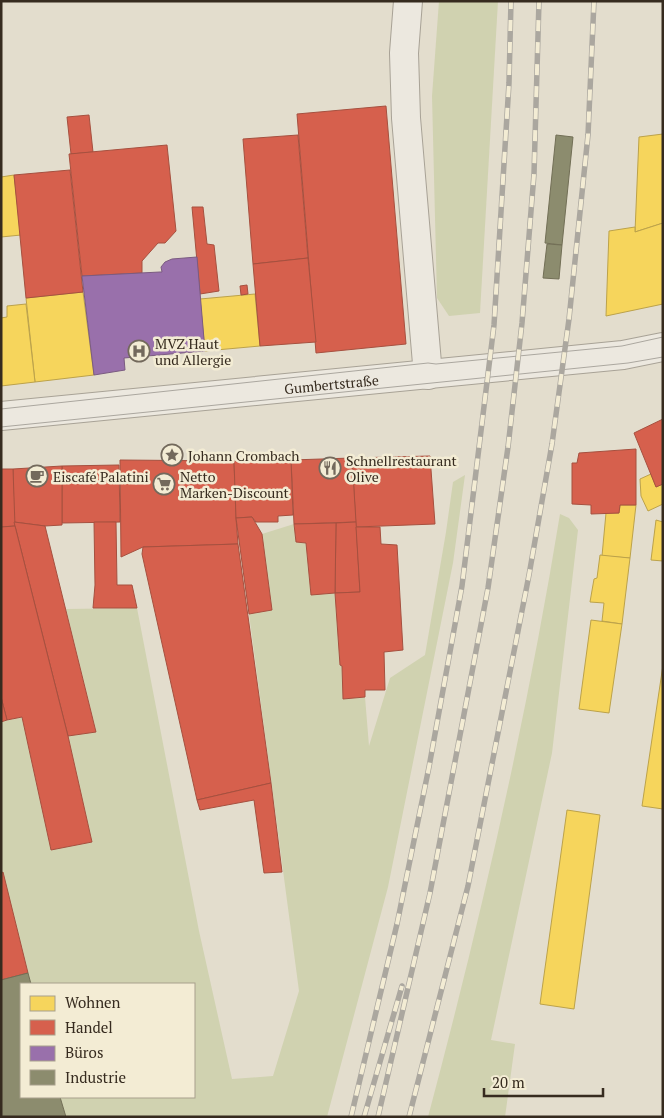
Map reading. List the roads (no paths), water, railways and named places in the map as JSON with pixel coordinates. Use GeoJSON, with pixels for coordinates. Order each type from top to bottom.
{"type":"FeatureCollection","features":[{"type":"Feature","properties":{"kind":"street"},"geometry":{"type":"LineString","coordinates":[[408,1],[404,53],[406,118],[428,375]]}},
{"type":"Feature","properties":{"kind":"street","name":"Gumbertstraße"},"geometry":{"type":"LineString","coordinates":[[1,416],[428,375],[622,354],[663,347]]}},
{"type":"Feature","properties":{"kind":"tram line"},"geometry":{"type":"LineString","coordinates":[[1,409],[428,363],[436,364],[622,346],[663,337]]}},
{"type":"Feature","properties":{"kind":"tram line"},"geometry":{"type":"LineString","coordinates":[[1,427],[628,363],[663,357]]}},
{"type":"Feature","properties":{"kind":"railway"},"geometry":{"type":"LineString","coordinates":[[351,1117],[397,924],[429,767],[462,586],[494,325],[509,83],[511,1]]}},
{"type":"Feature","properties":{"kind":"railway"},"geometry":{"type":"LineString","coordinates":[[378,1117],[430,893],[488,588],[508,447],[522,323],[534,174],[539,1]]}},
{"type":"Feature","properties":{"kind":"railway"},"geometry":{"type":"LineString","coordinates":[[409,1117],[468,886],[529,575],[552,444],[569,319],[588,135],[594,1]]}},
{"type":"Feature","properties":{"kind":"railway"},"geometry":{"type":"LineString","coordinates":[[364,1117],[402,986]]}},
{"type":"Feature","properties":{"kind":"place","name":"MVZ Haut und Allergie"},"geometry":{"type":"Point","coordinates":[139,351]}},
{"type":"Feature","properties":{"kind":"place","name":"Johann Crombach"},"geometry":{"type":"Point","coordinates":[172,455]}},
{"type":"Feature","properties":{"kind":"place","name":"Schnellrestaurant Olive"},"geometry":{"type":"Point","coordinates":[330,468]}},
{"type":"Feature","properties":{"kind":"place","name":"Eiscafé Palatini"},"geometry":{"type":"Point","coordinates":[37,476]}},
{"type":"Feature","properties":{"kind":"place","name":"Netto Marken-Discount"},"geometry":{"type":"Point","coordinates":[164,484]}}]}
